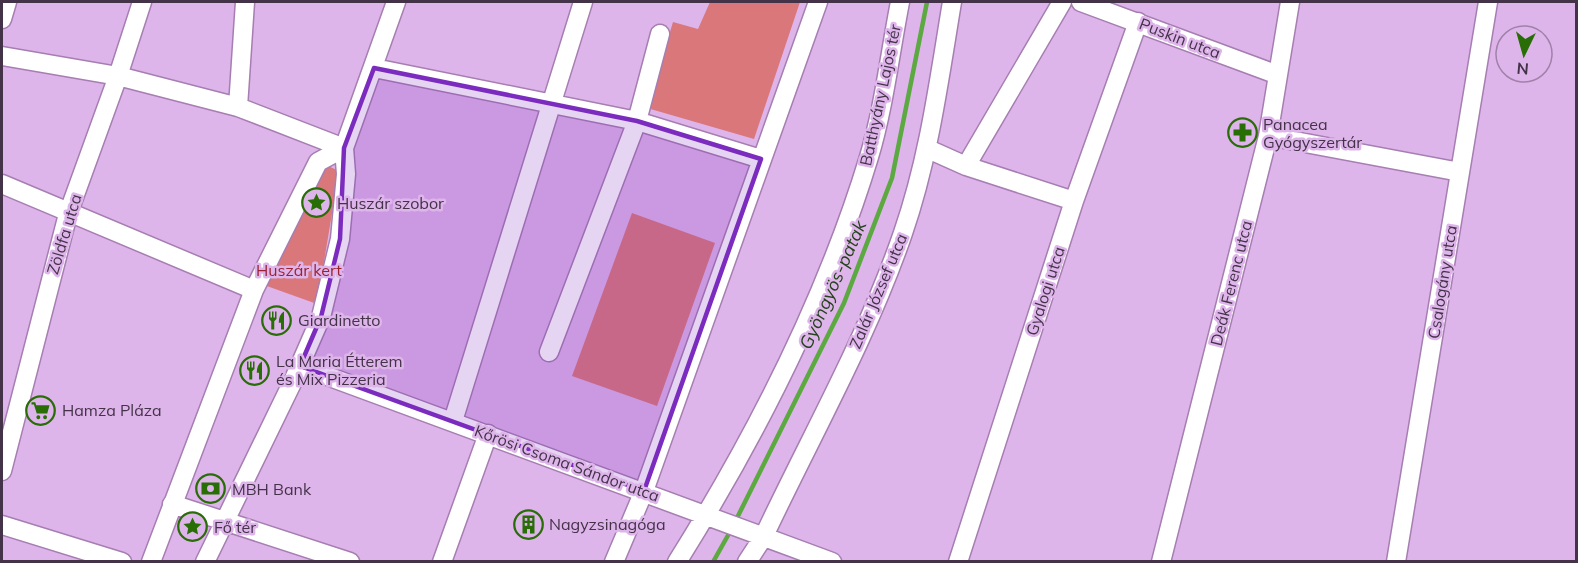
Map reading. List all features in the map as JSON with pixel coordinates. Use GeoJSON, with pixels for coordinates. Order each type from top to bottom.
{"type":"FeatureCollection","features":[{"type":"Feature","properties":{"kind":"street"},"geometry":{"type":"LineString","coordinates":[[2,19],[7,2]]}},
{"type":"Feature","properties":{"kind":"street","name":"Zöldfa utca"},"geometry":{"type":"LineString","coordinates":[[2,471],[8,419],[68,214],[142,2]]}},
{"type":"Feature","properties":{"kind":"street"},"geometry":{"type":"LineString","coordinates":[[238,107],[245,2]]}},
{"type":"Feature","properties":{"kind":"street"},"geometry":{"type":"LineString","coordinates":[[205,561],[300,366],[321,317],[340,238],[346,174],[344,148],[396,2]]}},
{"type":"Feature","properties":{"kind":"street"},"geometry":{"type":"LineString","coordinates":[[453,421],[583,2]]}},
{"type":"Feature","properties":{"kind":"street"},"geometry":{"type":"LineString","coordinates":[[614,561],[644,491],[818,2]]}},
{"type":"Feature","properties":{"kind":"street","name":"Batthyány Lajos tér"},"geometry":{"type":"LineString","coordinates":[[676,561],[710,515],[782,373],[830,267],[869,156],[900,2]]}},
{"type":"Feature","properties":{"kind":"street","name":"Zalár József utca"},"geometry":{"type":"LineString","coordinates":[[747,561],[758,534],[859,337],[903,234],[928,149],[952,2]]}},
{"type":"Feature","properties":{"kind":"street"},"geometry":{"type":"LineString","coordinates":[[966,166],[1062,2]]}},
{"type":"Feature","properties":{"kind":"street","name":"Puskin utca"},"geometry":{"type":"LineString","coordinates":[[1081,2],[1278,75]]}},
{"type":"Feature","properties":{"kind":"street","name":"Deák Ferenc utca"},"geometry":{"type":"LineString","coordinates":[[1161,561],[1268,136],[1290,2]]}},
{"type":"Feature","properties":{"kind":"street","name":"Csalogány utca"},"geometry":{"type":"LineString","coordinates":[[1396,561],[1488,2]]}},
{"type":"Feature","properties":{"kind":"street","name":"Gyalogi utca"},"geometry":{"type":"LineString","coordinates":[[958,561],[1074,201],[1138,22]]}},
{"type":"Feature","properties":{"kind":"street"},"geometry":{"type":"LineString","coordinates":[[549,352],[637,121],[660,34]]}},
{"type":"Feature","properties":{"kind":"street"},"geometry":{"type":"LineString","coordinates":[[2,56],[118,76],[238,107],[344,148]]}},
{"type":"Feature","properties":{"kind":"street"},"geometry":{"type":"LineString","coordinates":[[374,69],[551,106],[637,121],[761,159]]}},
{"type":"Feature","properties":{"kind":"street"},"geometry":{"type":"LineString","coordinates":[[1268,136],[1460,172]]}},
{"type":"Feature","properties":{"kind":"street"},"geometry":{"type":"LineString","coordinates":[[151,561],[254,290],[318,162],[344,148]]}},
{"type":"Feature","properties":{"kind":"street"},"geometry":{"type":"LineString","coordinates":[[928,149],[966,166],[1074,201]]}},
{"type":"Feature","properties":{"kind":"street"},"geometry":{"type":"LineString","coordinates":[[2,184],[68,214],[254,290]]}},
{"type":"Feature","properties":{"kind":"street","name":"Kőrösi Csoma Sándor utca"},"geometry":{"type":"LineString","coordinates":[[300,366],[832,561]]}},
{"type":"Feature","properties":{"kind":"street"},"geometry":{"type":"LineString","coordinates":[[442,561],[488,434]]}},
{"type":"Feature","properties":{"kind":"street"},"geometry":{"type":"LineString","coordinates":[[172,504],[350,561]]}},
{"type":"Feature","properties":{"kind":"street"},"geometry":{"type":"LineString","coordinates":[[2,525],[122,561]]}},
{"type":"Feature","properties":{"kind":"highlighted area"},"geometry":{"type":"Polygon","coordinates":[[[374,68],[637,121],[761,159],[644,491],[300,366],[321,317],[340,239],[344,148],[374,68]]]}},
{"type":"Feature","properties":{"kind":"green space"},"geometry":{"type":"Polygon","coordinates":[[[710,2],[800,2],[754,139],[647,108],[673,22],[698,29],[710,2]]]}},
{"type":"Feature","properties":{"kind":"green space","name":"Huszár kert"},"geometry":{"type":"Polygon","coordinates":[[[326,165],[339,171],[317,304],[264,285],[326,165]]]}},
{"type":"Feature","properties":{"kind":"green space"},"geometry":{"type":"Polygon","coordinates":[[[632,213],[715,243],[657,406],[572,376],[632,213]]]}},
{"type":"Feature","properties":{"kind":"waterway","name":"Gyöngyös-patak"},"geometry":{"type":"LineString","coordinates":[[735,522],[844,303],[892,178],[927,2]]}},
{"type":"Feature","properties":{"kind":"waterway","name":"Gyöngyös-patak"},"geometry":{"type":"LineString","coordinates":[[713,562],[731,530]]}},
{"type":"Feature","properties":{"kind":"place","name":"Panacea Gyógyszertár"},"geometry":{"type":"Point","coordinates":[1242,133]}},
{"type":"Feature","properties":{"kind":"place","name":"Huszár szobor"},"geometry":{"type":"Point","coordinates":[316,203]}},
{"type":"Feature","properties":{"kind":"place","name":"Giardinetto"},"geometry":{"type":"Point","coordinates":[277,320]}},
{"type":"Feature","properties":{"kind":"place","name":"La Maria Étterem és Mix Pizzeria"},"geometry":{"type":"Point","coordinates":[255,370]}},
{"type":"Feature","properties":{"kind":"place","name":"Hamza Pláza"},"geometry":{"type":"Point","coordinates":[41,410]}},
{"type":"Feature","properties":{"kind":"place","name":"MBH Bank"},"geometry":{"type":"Point","coordinates":[211,489]}},
{"type":"Feature","properties":{"kind":"place","name":"Nagyzsinagóga"},"geometry":{"type":"Point","coordinates":[528,524]}},
{"type":"Feature","properties":{"kind":"place","name":"Fő tér"},"geometry":{"type":"Point","coordinates":[193,527]}}]}
